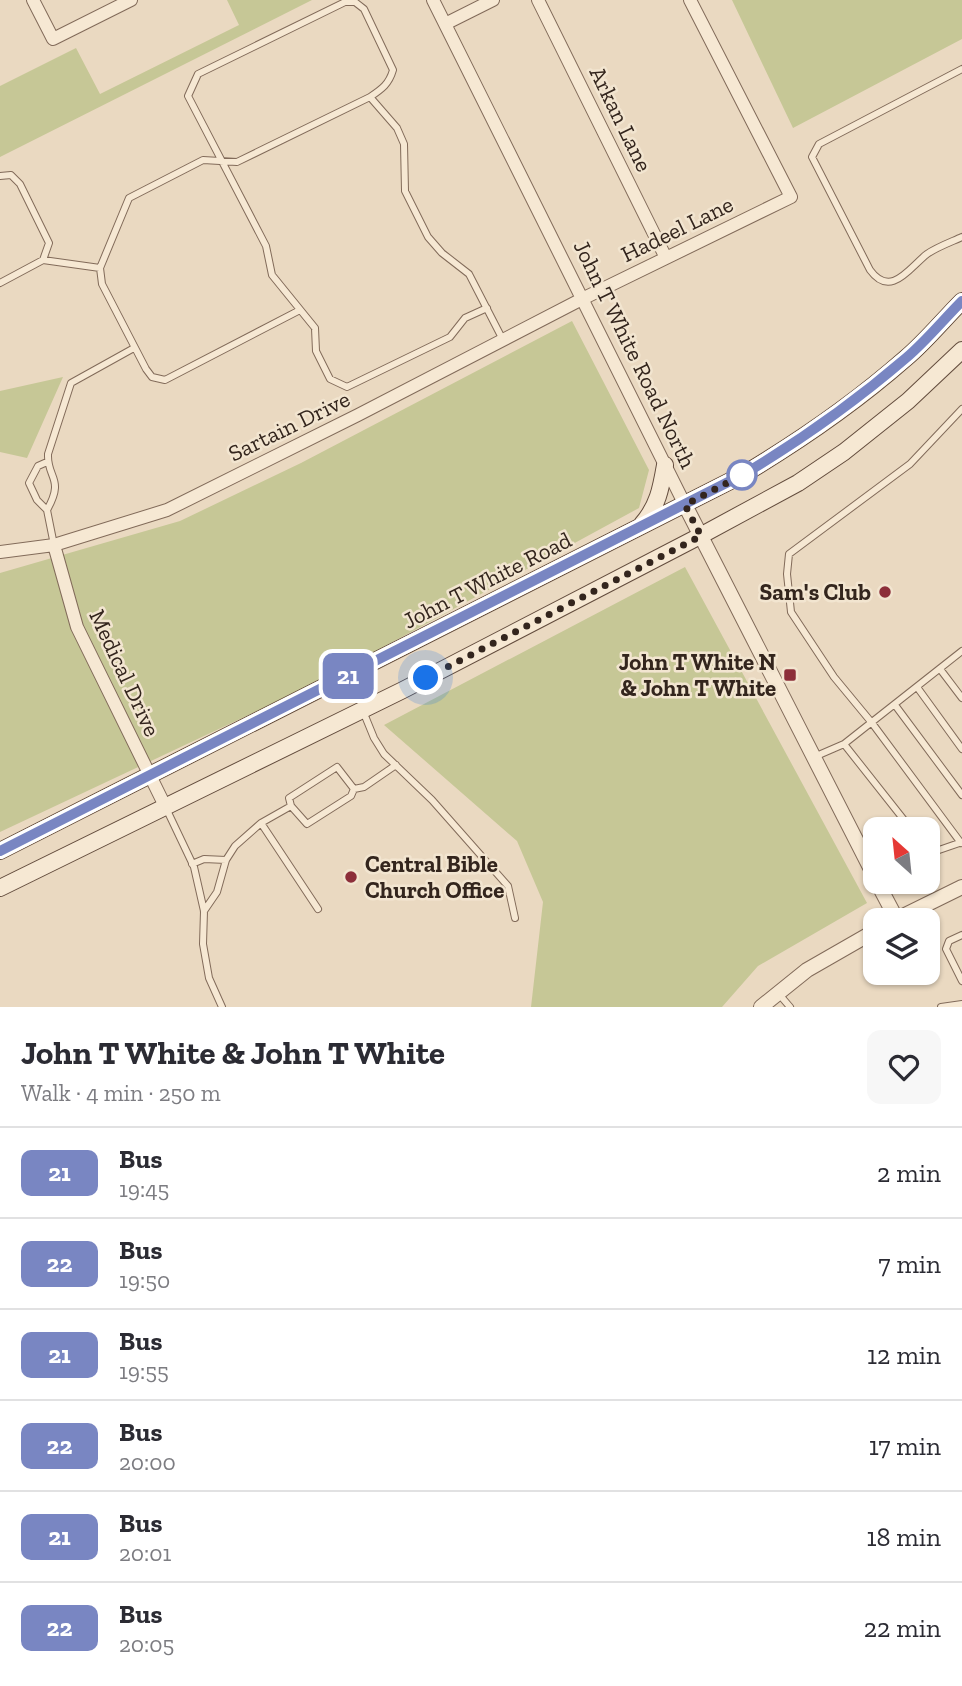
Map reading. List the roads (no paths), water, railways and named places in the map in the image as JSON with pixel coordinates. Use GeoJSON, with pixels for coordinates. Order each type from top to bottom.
{"type":"FeatureCollection","features":[{"type":"Feature","properties":{"kind":"main road","name":"John T White Road"},"geometry":{"type":"LineString","coordinates":[[0,851],[765,462],[838,412],[907,357],[962,301]]}},
{"type":"Feature","properties":{"kind":"main road"},"geometry":{"type":"LineString","coordinates":[[0,888],[362,710],[701,536],[798,483],[844,452],[908,401],[962,350]]}},
{"type":"Feature","properties":{"kind":"main road"},"geometry":{"type":"LineString","coordinates":[[639,528],[656,504],[665,466]]}},
{"type":"Feature","properties":{"kind":"street"},"geometry":{"type":"LineString","coordinates":[[33,0],[53,39],[131,0]]}},
{"type":"Feature","properties":{"kind":"street","name":"John T White Road North"},"geometry":{"type":"LineString","coordinates":[[433,0],[665,466],[863,853]]}},
{"type":"Feature","properties":{"kind":"street"},"geometry":{"type":"LineString","coordinates":[[445,24],[493,0]]}},
{"type":"Feature","properties":{"kind":"street","name":"Arkan Lane"},"geometry":{"type":"LineString","coordinates":[[538,0],[666,258]]}},
{"type":"Feature","properties":{"kind":"street","name":"Hadeel Lane"},"geometry":{"type":"LineString","coordinates":[[582,299],[791,197],[690,0]]}},
{"type":"Feature","properties":{"kind":"street","name":"Sartain Drive"},"geometry":{"type":"LineString","coordinates":[[0,552],[54,544],[167,510],[582,299]]}},
{"type":"Feature","properties":{"kind":"street","name":"Medical Drive"},"geometry":{"type":"LineString","coordinates":[[54,544],[77,627],[165,806]]}},
{"type":"Feature","properties":{"kind":"street"},"geometry":{"type":"LineString","coordinates":[[920,908],[962,887]]}},
{"type":"Feature","properties":{"kind":"street"},"geometry":{"type":"LineString","coordinates":[[761,1007],[807,970],[863,938]]}},
{"type":"Feature","properties":{"kind":"lane"},"geometry":{"type":"LineString","coordinates":[[300,310],[165,380],[152,377],[134,348],[102,284],[100,268],[129,198],[203,160],[222,160],[237,162],[385,88],[393,70],[364,9],[355,2],[345,2],[198,74],[188,96],[222,160],[266,246],[272,275],[315,328],[316,351],[330,379],[347,387],[450,338],[465,318],[487,308]]}},
{"type":"Feature","properties":{"kind":"lane"},"geometry":{"type":"LineString","coordinates":[[962,69],[818,144],[813,152],[814,164],[870,270],[881,281],[898,279],[929,253],[962,237]]}},
{"type":"Feature","properties":{"kind":"lane"},"geometry":{"type":"LineString","coordinates":[[370,97],[397,128],[404,144],[405,191],[428,237],[442,253],[470,274],[503,340]]}},
{"type":"Feature","properties":{"kind":"lane"},"geometry":{"type":"LineString","coordinates":[[0,176],[11,175],[20,184],[49,243],[43,260]]}},
{"type":"Feature","properties":{"kind":"lane"},"geometry":{"type":"LineString","coordinates":[[0,283],[43,260],[100,268]]}},
{"type":"Feature","properties":{"kind":"lane","name":"Medical Drive"},"geometry":{"type":"LineString","coordinates":[[54,544],[47,510],[56,486],[54,474],[47,462],[71,383],[134,348]]}},
{"type":"Feature","properties":{"kind":"lane"},"geometry":{"type":"LineString","coordinates":[[940,850],[961,843],[872,723],[834,677],[791,612],[787,574],[789,554],[910,464],[962,410]]}},
{"type":"Feature","properties":{"kind":"lane"},"geometry":{"type":"LineString","coordinates":[[47,462],[38,466],[29,483],[37,500],[47,510]]}},
{"type":"Feature","properties":{"kind":"lane"},"geometry":{"type":"LineString","coordinates":[[814,757],[844,744],[962,652]]}},
{"type":"Feature","properties":{"kind":"lane"},"geometry":{"type":"LineString","coordinates":[[940,669],[962,698]]}},
{"type":"Feature","properties":{"kind":"lane"},"geometry":{"type":"LineString","coordinates":[[917,687],[962,749]]}},
{"type":"Feature","properties":{"kind":"lane"},"geometry":{"type":"LineString","coordinates":[[895,705],[962,795]]}},
{"type":"Feature","properties":{"kind":"lane"},"geometry":{"type":"LineString","coordinates":[[362,710],[384,754],[432,800],[508,886],[515,918]]}},
{"type":"Feature","properties":{"kind":"lane"},"geometry":{"type":"LineString","coordinates":[[844,744],[902,817]]}},
{"type":"Feature","properties":{"kind":"lane"},"geometry":{"type":"LineString","coordinates":[[354,789],[365,787],[396,765]]}},
{"type":"Feature","properties":{"kind":"lane"},"geometry":{"type":"LineString","coordinates":[[337,767],[354,789],[351,796],[307,824],[291,806],[289,798],[337,767]]}},
{"type":"Feature","properties":{"kind":"lane"},"geometry":{"type":"LineString","coordinates":[[165,806],[192,864],[204,911],[203,944],[209,978],[222,1007]]}},
{"type":"Feature","properties":{"kind":"lane"},"geometry":{"type":"LineString","coordinates":[[204,911],[217,892],[226,860],[235,846],[261,823],[291,806]]}},
{"type":"Feature","properties":{"kind":"lane"},"geometry":{"type":"LineString","coordinates":[[261,823],[318,909]]}},
{"type":"Feature","properties":{"kind":"lane"},"geometry":{"type":"LineString","coordinates":[[192,864],[204,859],[226,860]]}},
{"type":"Feature","properties":{"kind":"lane"},"geometry":{"type":"LineString","coordinates":[[962,935],[949,941],[946,949],[962,981]]}},
{"type":"Feature","properties":{"kind":"lane"},"geometry":{"type":"LineString","coordinates":[[778,993],[790,1007]]}},
{"type":"Feature","properties":{"kind":"lane"},"geometry":{"type":"LineString","coordinates":[[942,1007],[962,1004]]}},
{"type":"Feature","properties":{"kind":"place","name":"Sam's Club"},"geometry":{"type":"Point","coordinates":[885,592]}},
{"type":"Feature","properties":{"kind":"place","name":"John T White N & John T White"},"geometry":{"type":"Point","coordinates":[790,675]}},
{"type":"Feature","properties":{"kind":"place","name":"Central Bible Church Office"},"geometry":{"type":"Point","coordinates":[351,877]}}]}
